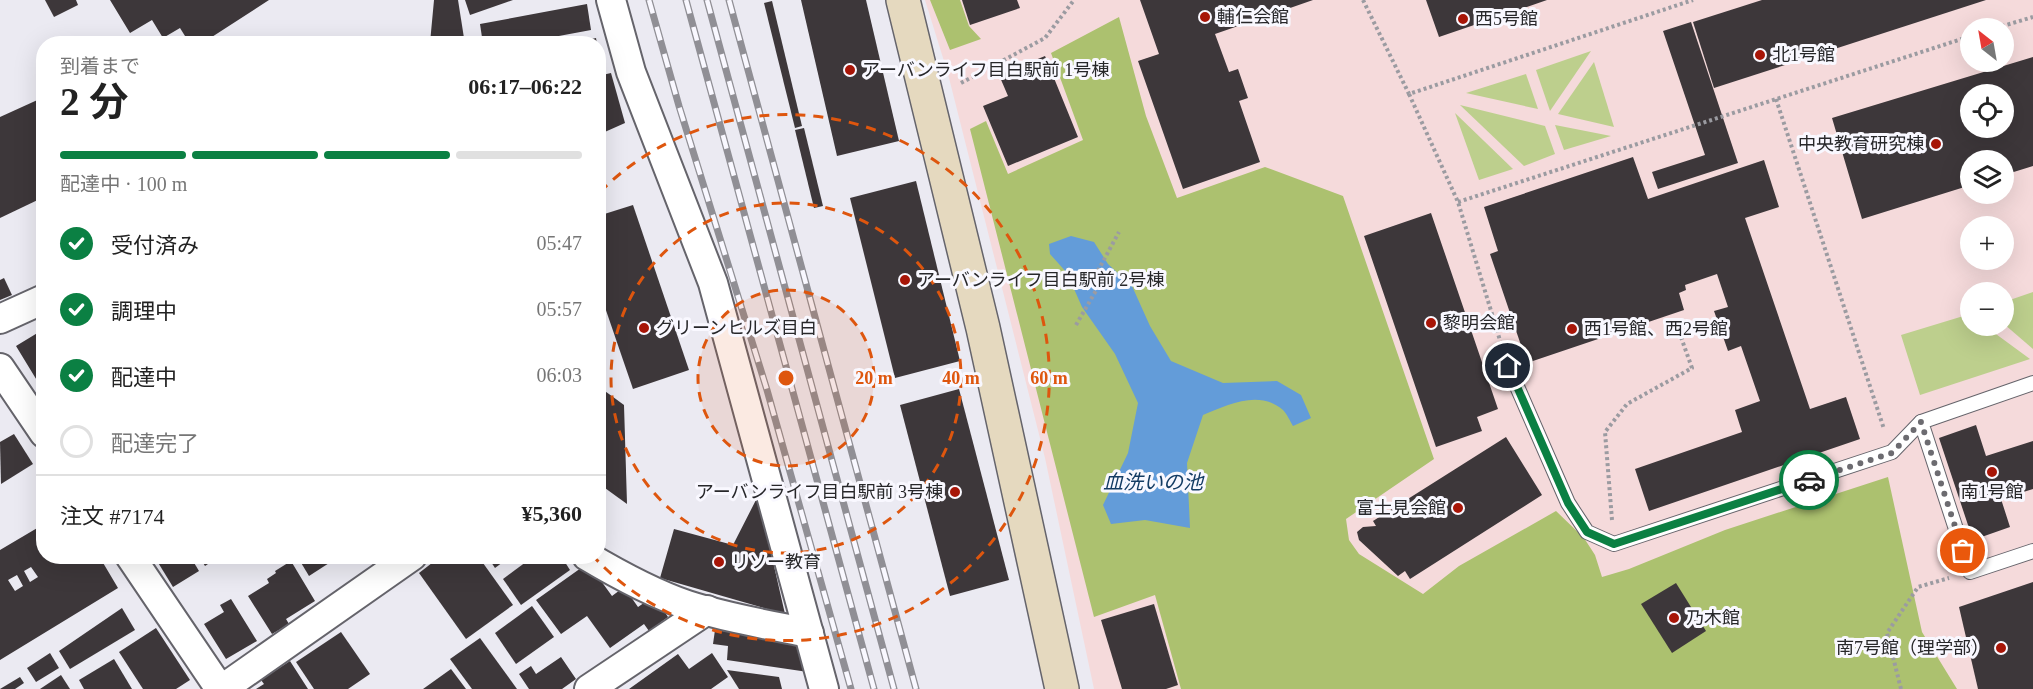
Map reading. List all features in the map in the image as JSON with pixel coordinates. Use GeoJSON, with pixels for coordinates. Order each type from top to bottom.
{"type":"FeatureCollection","features":[{"type":"Feature","properties":{"kind":"street"},"geometry":{"type":"LineString","coordinates":[[611,0],[631,72],[713,283],[825,689]]}},
{"type":"Feature","properties":{"kind":"street"},"geometry":{"type":"LineString","coordinates":[[903,0],[983,328],[1062,689]]}},
{"type":"Feature","properties":{"kind":"street"},"geometry":{"type":"LineString","coordinates":[[0,319],[36,303]]}},
{"type":"Feature","properties":{"kind":"street"},"geometry":{"type":"LineString","coordinates":[[0,368],[36,421]]}},
{"type":"Feature","properties":{"kind":"street"},"geometry":{"type":"LineString","coordinates":[[135,564],[221,689],[401,564]]}},
{"type":"Feature","properties":{"kind":"street"},"geometry":{"type":"LineString","coordinates":[[601,564],[634,583],[687,604],[809,633]]}},
{"type":"Feature","properties":{"kind":"street"},"geometry":{"type":"LineString","coordinates":[[589,689],[707,610]]}},
{"type":"Feature","properties":{"kind":"lane"},"geometry":{"type":"LineString","coordinates":[[1508,366],[1568,503],[1587,532],[1614,544],[1892,453],[1921,422],[2033,383]]}},
{"type":"Feature","properties":{"kind":"lane"},"geometry":{"type":"LineString","coordinates":[[1921,422],[1970,572],[2033,550]]}},
{"type":"Feature","properties":{"kind":"path"},"geometry":{"type":"LineString","coordinates":[[961,83],[1045,38],[1074,0]]}},
{"type":"Feature","properties":{"kind":"path"},"geometry":{"type":"LineString","coordinates":[[1363,0],[1458,202],[1508,366]]}},
{"type":"Feature","properties":{"kind":"path"},"geometry":{"type":"LineString","coordinates":[[1409,94],[1693,0]]}},
{"type":"Feature","properties":{"kind":"path"},"geometry":{"type":"LineString","coordinates":[[2014,23],[2033,17]]}},
{"type":"Feature","properties":{"kind":"path"},"geometry":{"type":"LineString","coordinates":[[1458,202],[1960,40]]}},
{"type":"Feature","properties":{"kind":"path"},"geometry":{"type":"LineString","coordinates":[[1776,99],[1892,453]]}},
{"type":"Feature","properties":{"kind":"path"},"geometry":{"type":"LineString","coordinates":[[1076,325],[1101,282],[1094,278],[1119,231]]}},
{"type":"Feature","properties":{"kind":"path"},"geometry":{"type":"LineString","coordinates":[[1614,544],[1605,432],[1627,404],[1692,368],[1677,326]]}},
{"type":"Feature","properties":{"kind":"path"},"geometry":{"type":"LineString","coordinates":[[1901,689],[1887,633],[1918,586],[1970,572]]}},
{"type":"Feature","properties":{"kind":"shaded area"},"geometry":{"type":"Polygon","coordinates":[[[925,0],[2033,0],[2033,689],[1094,689],[1045,458],[948,74],[925,0]]]}},
{"type":"Feature","properties":{"kind":"green space"},"geometry":{"type":"Polygon","coordinates":[[[930,0],[960,0],[969,26],[981,39],[950,50],[930,0]]]}},
{"type":"Feature","properties":{"kind":"green space"},"geometry":{"type":"Polygon","coordinates":[[[1119,17],[1146,116],[1177,198],[1265,167],[1343,196],[1434,459],[1346,519],[1349,540],[1359,554],[1423,594],[1459,566],[1556,511],[1584,538],[1595,555],[1602,577],[1629,569],[1725,530],[1888,477],[1922,632],[1957,689],[1181,689],[1155,595],[1094,617],[970,129],[986,121],[1008,174],[1083,140],[1051,53],[1119,17]]]}},
{"type":"Feature","properties":{"kind":"green space"},"geometry":{"type":"Polygon","coordinates":[[[1591,51],[1550,111],[1536,70],[1591,51]]]}},
{"type":"Feature","properties":{"kind":"green space"},"geometry":{"type":"Polygon","coordinates":[[[1594,62],[1614,127],[1558,114],[1594,62]]]}},
{"type":"Feature","properties":{"kind":"green space"},"geometry":{"type":"Polygon","coordinates":[[[1526,74],[1538,109],[1466,93],[1526,74]]]}},
{"type":"Feature","properties":{"kind":"green space"},"geometry":{"type":"Polygon","coordinates":[[[1460,105],[1545,126],[1555,154],[1524,166],[1460,105]]]}},
{"type":"Feature","properties":{"kind":"green space"},"geometry":{"type":"Polygon","coordinates":[[[1455,113],[1513,169],[1479,180],[1455,113]]]}},
{"type":"Feature","properties":{"kind":"green space"},"geometry":{"type":"Polygon","coordinates":[[[1555,125],[1611,136],[1564,150],[1555,125]]]}},
{"type":"Feature","properties":{"kind":"green space"},"geometry":{"type":"Polygon","coordinates":[[[2033,292],[2033,349],[2014,333],[2014,299],[2033,292]]]}},
{"type":"Feature","properties":{"kind":"green space"},"geometry":{"type":"Polygon","coordinates":[[[1960,317],[1960,336],[1999,336],[2030,359],[1920,395],[1901,335],[1960,317]]]}},
{"type":"Feature","properties":{"kind":"water","name":"血洗いの池"},"geometry":{"type":"Polygon","coordinates":[[[1071,236],[1094,242],[1108,264],[1132,286],[1150,326],[1171,361],[1223,383],[1277,381],[1301,395],[1311,418],[1293,426],[1283,410],[1274,404],[1253,400],[1233,403],[1203,415],[1187,463],[1190,528],[1145,520],[1111,524],[1103,505],[1128,453],[1138,403],[1115,354],[1082,307],[1067,273],[1050,254],[1049,244],[1071,236]]]}},
{"type":"Feature","properties":{"kind":"building"},"geometry":{"type":"Polygon","coordinates":[[[45,0],[76,0],[78,5],[54,17],[45,0]]]}},
{"type":"Feature","properties":{"kind":"building"},"geometry":{"type":"Polygon","coordinates":[[[110,0],[269,0],[213,36],[185,36],[180,28],[166,36],[162,36],[152,20],[130,33],[110,0]]]}},
{"type":"Feature","properties":{"kind":"building"},"geometry":{"type":"Polygon","coordinates":[[[434,0],[458,0],[464,36],[431,36],[434,0]]]}},
{"type":"Feature","properties":{"kind":"building"},"geometry":{"type":"Polygon","coordinates":[[[465,0],[513,0],[470,15],[465,0]]]}},
{"type":"Feature","properties":{"kind":"building","name":"アーバンライフ目白駅前 1号棟"},"geometry":{"type":"Polygon","coordinates":[[[801,0],[866,0],[899,141],[837,156],[801,0]]]}},
{"type":"Feature","properties":{"kind":"building"},"geometry":{"type":"Polygon","coordinates":[[[962,0],[1017,0],[1020,8],[970,25],[962,0]]]}},
{"type":"Feature","properties":{"kind":"building"},"geometry":{"type":"Polygon","coordinates":[[[1140,0],[1313,0],[1215,34],[1229,72],[1238,69],[1248,98],[1239,101],[1260,162],[1183,189],[1138,61],[1159,54],[1140,0]]]}},
{"type":"Feature","properties":{"kind":"building","name":"西5号館"},"geometry":{"type":"Polygon","coordinates":[[[1426,0],[1547,0],[1439,37],[1426,0]]]}},
{"type":"Feature","properties":{"kind":"building","name":"北1号館"},"geometry":{"type":"Polygon","coordinates":[[[1762,0],[1986,0],[1714,88],[1693,22],[1762,0]]]}},
{"type":"Feature","properties":{"kind":"building"},"geometry":{"type":"Polygon","coordinates":[[[772,1],[802,126],[795,128],[764,3],[772,1]]]}},
{"type":"Feature","properties":{"kind":"building"},"geometry":{"type":"Polygon","coordinates":[[[587,4],[591,30],[559,36],[482,36],[480,24],[587,4]]]}},
{"type":"Feature","properties":{"kind":"building"},"geometry":{"type":"Polygon","coordinates":[[[1691,22],[1738,163],[1658,189],[1652,172],[1705,155],[1663,31],[1691,22]]]}},
{"type":"Feature","properties":{"kind":"building"},"geometry":{"type":"Polygon","coordinates":[[[1045,56],[1078,137],[1008,166],[983,106],[1008,96],[999,75],[1045,56]]]}},
{"type":"Feature","properties":{"kind":"building","name":"中央教育研究棟"},"geometry":{"type":"Polygon","coordinates":[[[2033,57],[2033,166],[2014,172],[2014,150],[1960,150],[1960,188],[1862,219],[1832,118],[1984,72],[2014,72],[2014,63],[2033,57]]]}},
{"type":"Feature","properties":{"kind":"building"},"geometry":{"type":"Polygon","coordinates":[[[611,73],[625,123],[606,131],[606,74],[611,73]]]}},
{"type":"Feature","properties":{"kind":"building"},"geometry":{"type":"Polygon","coordinates":[[[36,101],[36,201],[0,218],[0,117],[36,101]]]}},
{"type":"Feature","properties":{"kind":"building"},"geometry":{"type":"Polygon","coordinates":[[[804,128],[823,206],[814,208],[795,130],[804,128]]]}},
{"type":"Feature","properties":{"kind":"building","name":"西1号館、西2号館"},"geometry":{"type":"Polygon","coordinates":[[[1633,157],[1648,199],[1764,160],[1779,207],[1745,218],[1810,409],[1846,397],[1860,439],[1649,511],[1635,469],[1742,432],[1735,410],[1760,401],[1741,346],[1728,351],[1714,311],[1728,307],[1717,274],[1685,285],[1686,290],[1679,293],[1684,310],[1527,363],[1490,254],[1498,251],[1484,207],[1633,157]]]}},
{"type":"Feature","properties":{"kind":"building","name":"アーバンライフ目白駅前 2号棟"},"geometry":{"type":"Polygon","coordinates":[[[916,181],[960,361],[895,378],[850,198],[916,181]]]}},
{"type":"Feature","properties":{"kind":"building","name":"グリーンヒルズ目白"},"geometry":{"type":"Polygon","coordinates":[[[633,205],[689,370],[633,389],[606,310],[606,213],[633,205]]]}},
{"type":"Feature","properties":{"kind":"building","name":"黎明会館"},"geometry":{"type":"Polygon","coordinates":[[[1431,213],[1498,409],[1477,417],[1482,431],[1436,447],[1364,236],[1431,213]]]}},
{"type":"Feature","properties":{"kind":"building"},"geometry":{"type":"Polygon","coordinates":[[[4,278],[12,295],[0,300],[0,280],[4,278]]]}},
{"type":"Feature","properties":{"kind":"building"},"geometry":{"type":"Polygon","coordinates":[[[36,334],[36,379],[16,346],[36,334]]]}},
{"type":"Feature","properties":{"kind":"building","name":"アーバンライフ目白駅前 3号棟"},"geometry":{"type":"Polygon","coordinates":[[[959,389],[1009,580],[950,596],[900,405],[959,389]]]}},
{"type":"Feature","properties":{"kind":"building"},"geometry":{"type":"Polygon","coordinates":[[[606,392],[624,405],[627,504],[606,489],[606,392]]]}},
{"type":"Feature","properties":{"kind":"building","name":"南1号館"},"geometry":{"type":"Polygon","coordinates":[[[1976,425],[1986,456],[2033,441],[2033,489],[2001,499],[2010,527],[1973,540],[1939,438],[1976,425]]]}},
{"type":"Feature","properties":{"kind":"building"},"geometry":{"type":"Polygon","coordinates":[[[14,434],[33,464],[1,484],[0,442],[14,434]]]}},
{"type":"Feature","properties":{"kind":"building","name":"富士見会館"},"geometry":{"type":"Polygon","coordinates":[[[1506,437],[1542,495],[1410,579],[1405,571],[1398,576],[1359,540],[1357,532],[1363,527],[1376,526],[1373,521],[1506,437]]]}},
{"type":"Feature","properties":{"kind":"building","name":"リソー教育"},"geometry":{"type":"Polygon","coordinates":[[[758,496],[785,614],[660,578],[674,529],[733,545],[758,496]]]}},
{"type":"Feature","properties":{"kind":"building"},"geometry":{"type":"Polygon","coordinates":[[[36,529],[36,564],[104,564],[118,588],[0,660],[0,550],[36,529]],[[31,567],[24,571],[30,582],[38,577],[31,567]],[[17,575],[8,580],[15,591],[23,586],[17,575]]]}},
{"type":"Feature","properties":{"kind":"building"},"geometry":{"type":"Polygon","coordinates":[[[159,564],[195,564],[199,571],[173,587],[159,564]]]}},
{"type":"Feature","properties":{"kind":"building"},"geometry":{"type":"Polygon","coordinates":[[[286,564],[293,564],[315,601],[286,619],[289,624],[272,634],[248,596],[269,583],[267,579],[276,573],[275,571],[286,564]]]}},
{"type":"Feature","properties":{"kind":"building"},"geometry":{"type":"Polygon","coordinates":[[[302,564],[328,564],[309,576],[302,564]]]}},
{"type":"Feature","properties":{"kind":"building"},"geometry":{"type":"Polygon","coordinates":[[[431,564],[484,564],[513,605],[466,639],[419,573],[431,564]]]}},
{"type":"Feature","properties":{"kind":"building"},"geometry":{"type":"Polygon","coordinates":[[[523,564],[566,564],[570,570],[521,605],[503,579],[523,564]]]}},
{"type":"Feature","properties":{"kind":"building"},"geometry":{"type":"Polygon","coordinates":[[[589,564],[612,596],[624,587],[638,607],[654,596],[668,617],[649,631],[644,624],[610,648],[587,616],[561,634],[536,600],[589,564]]]}},
{"type":"Feature","properties":{"kind":"building","name":"南7号館（理学部）"},"geometry":{"type":"Polygon","coordinates":[[[2033,582],[2033,689],[1978,689],[1959,607],[2033,582]]]}},
{"type":"Feature","properties":{"kind":"building","name":"乃木館"},"geometry":{"type":"Polygon","coordinates":[[[1676,583],[1706,631],[1672,653],[1641,604],[1676,583]]]}},
{"type":"Feature","properties":{"kind":"building"},"geometry":{"type":"Polygon","coordinates":[[[231,599],[257,641],[226,659],[204,624],[224,612],[220,605],[231,599]]]}},
{"type":"Feature","properties":{"kind":"building"},"geometry":{"type":"Polygon","coordinates":[[[1154,604],[1178,685],[1166,689],[1122,689],[1101,620],[1154,604]]]}},
{"type":"Feature","properties":{"kind":"building"},"geometry":{"type":"Polygon","coordinates":[[[532,606],[554,637],[516,664],[495,633],[532,606]]]}},
{"type":"Feature","properties":{"kind":"building"},"geometry":{"type":"Polygon","coordinates":[[[122,608],[135,630],[70,669],[59,651],[122,608]]]}},
{"type":"Feature","properties":{"kind":"building"},"geometry":{"type":"Polygon","coordinates":[[[156,628],[190,680],[176,689],[143,689],[119,652],[156,628]]]}},
{"type":"Feature","properties":{"kind":"building"},"geometry":{"type":"Polygon","coordinates":[[[715,630],[798,641],[808,672],[727,660],[728,646],[713,644],[715,630]]]}},
{"type":"Feature","properties":{"kind":"building"},"geometry":{"type":"Polygon","coordinates":[[[341,632],[370,674],[348,689],[314,689],[296,662],[341,632]]]}},
{"type":"Feature","properties":{"kind":"building"},"geometry":{"type":"Polygon","coordinates":[[[480,638],[517,689],[472,689],[450,659],[480,638]]]}},
{"type":"Feature","properties":{"kind":"building"},"geometry":{"type":"Polygon","coordinates":[[[50,653],[59,668],[36,682],[27,668],[50,653]]]}},
{"type":"Feature","properties":{"kind":"building"},"geometry":{"type":"Polygon","coordinates":[[[712,653],[728,677],[711,689],[629,689],[678,654],[689,669],[712,653]]]}},
{"type":"Feature","properties":{"kind":"building"},"geometry":{"type":"Polygon","coordinates":[[[561,657],[576,679],[562,689],[529,689],[519,674],[531,666],[536,674],[561,657]]]}},
{"type":"Feature","properties":{"kind":"building"},"geometry":{"type":"Polygon","coordinates":[[[114,659],[132,689],[84,689],[79,680],[114,659]]]}},
{"type":"Feature","properties":{"kind":"building"},"geometry":{"type":"Polygon","coordinates":[[[290,661],[308,689],[256,689],[264,684],[261,680],[290,661]]]}},
{"type":"Feature","properties":{"kind":"building"},"geometry":{"type":"Polygon","coordinates":[[[451,669],[466,689],[423,689],[451,669]]]}},
{"type":"Feature","properties":{"kind":"building"},"geometry":{"type":"Polygon","coordinates":[[[727,670],[779,677],[782,689],[739,689],[727,670]]]}},
{"type":"Feature","properties":{"kind":"building"},"geometry":{"type":"Polygon","coordinates":[[[61,675],[70,689],[40,689],[61,675]]]}},
{"type":"Feature","properties":{"kind":"building"},"geometry":{"type":"Polygon","coordinates":[[[20,677],[24,683],[15,689],[0,689],[20,677]]]}},
{"type":"Feature","properties":{"kind":"railway"},"geometry":{"type":"LineString","coordinates":[[649,0],[679,106],[767,390],[851,689]]}},
{"type":"Feature","properties":{"kind":"railway"},"geometry":{"type":"LineString","coordinates":[[686,0],[874,689]]}},
{"type":"Feature","properties":{"kind":"railway"},"geometry":{"type":"LineString","coordinates":[[707,0],[894,689]]}},
{"type":"Feature","properties":{"kind":"railway"},"geometry":{"type":"LineString","coordinates":[[729,0],[916,689]]}},
{"type":"Feature","properties":{"kind":"way so far"},"geometry":{"type":"LineString","coordinates":[[1809,480],[1892,453],[1921,422],[1963,551]]}},
{"type":"Feature","properties":{"kind":"place","name":"輔仁会館"},"geometry":{"type":"Point","coordinates":[1205,17]}},
{"type":"Feature","properties":{"kind":"place","name":"西5号館"},"geometry":{"type":"Point","coordinates":[1463,19]}},
{"type":"Feature","properties":{"kind":"place","name":"北1号館"},"geometry":{"type":"Point","coordinates":[1760,55]}},
{"type":"Feature","properties":{"kind":"place","name":"アーバンライフ目白駅前 1号棟"},"geometry":{"type":"Point","coordinates":[850,70]}},
{"type":"Feature","properties":{"kind":"place","name":"中央教育研究棟"},"geometry":{"type":"Point","coordinates":[1936,144]}},
{"type":"Feature","properties":{"kind":"place","name":"アーバンライフ目白駅前 2号棟"},"geometry":{"type":"Point","coordinates":[905,280]}},
{"type":"Feature","properties":{"kind":"place","name":"黎明会館"},"geometry":{"type":"Point","coordinates":[1431,323]}},
{"type":"Feature","properties":{"kind":"place","name":"グリーンヒルズ目白"},"geometry":{"type":"Point","coordinates":[644,328]}},
{"type":"Feature","properties":{"kind":"place","name":"西1号館、西2号館"},"geometry":{"type":"Point","coordinates":[1572,329]}},
{"type":"Feature","properties":{"kind":"place","name":"南1号館"},"geometry":{"type":"Point","coordinates":[1992,472]}},
{"type":"Feature","properties":{"kind":"place","name":"アーバンライフ目白駅前 3号棟"},"geometry":{"type":"Point","coordinates":[955,492]}},
{"type":"Feature","properties":{"kind":"place","name":"富士見会館"},"geometry":{"type":"Point","coordinates":[1458,508]}},
{"type":"Feature","properties":{"kind":"place","name":"リソー教育"},"geometry":{"type":"Point","coordinates":[719,562]}},
{"type":"Feature","properties":{"kind":"place","name":"乃木館"},"geometry":{"type":"Point","coordinates":[1674,618]}},
{"type":"Feature","properties":{"kind":"place","name":"南7号館（理学部）"},"geometry":{"type":"Point","coordinates":[2001,648]}},
{"type":"Feature","properties":{"kind":"route"},"geometry":{"type":"LineString","coordinates":[[1508,366],[1568,503],[1587,532],[1614,544],[1809,480]]}}]}
